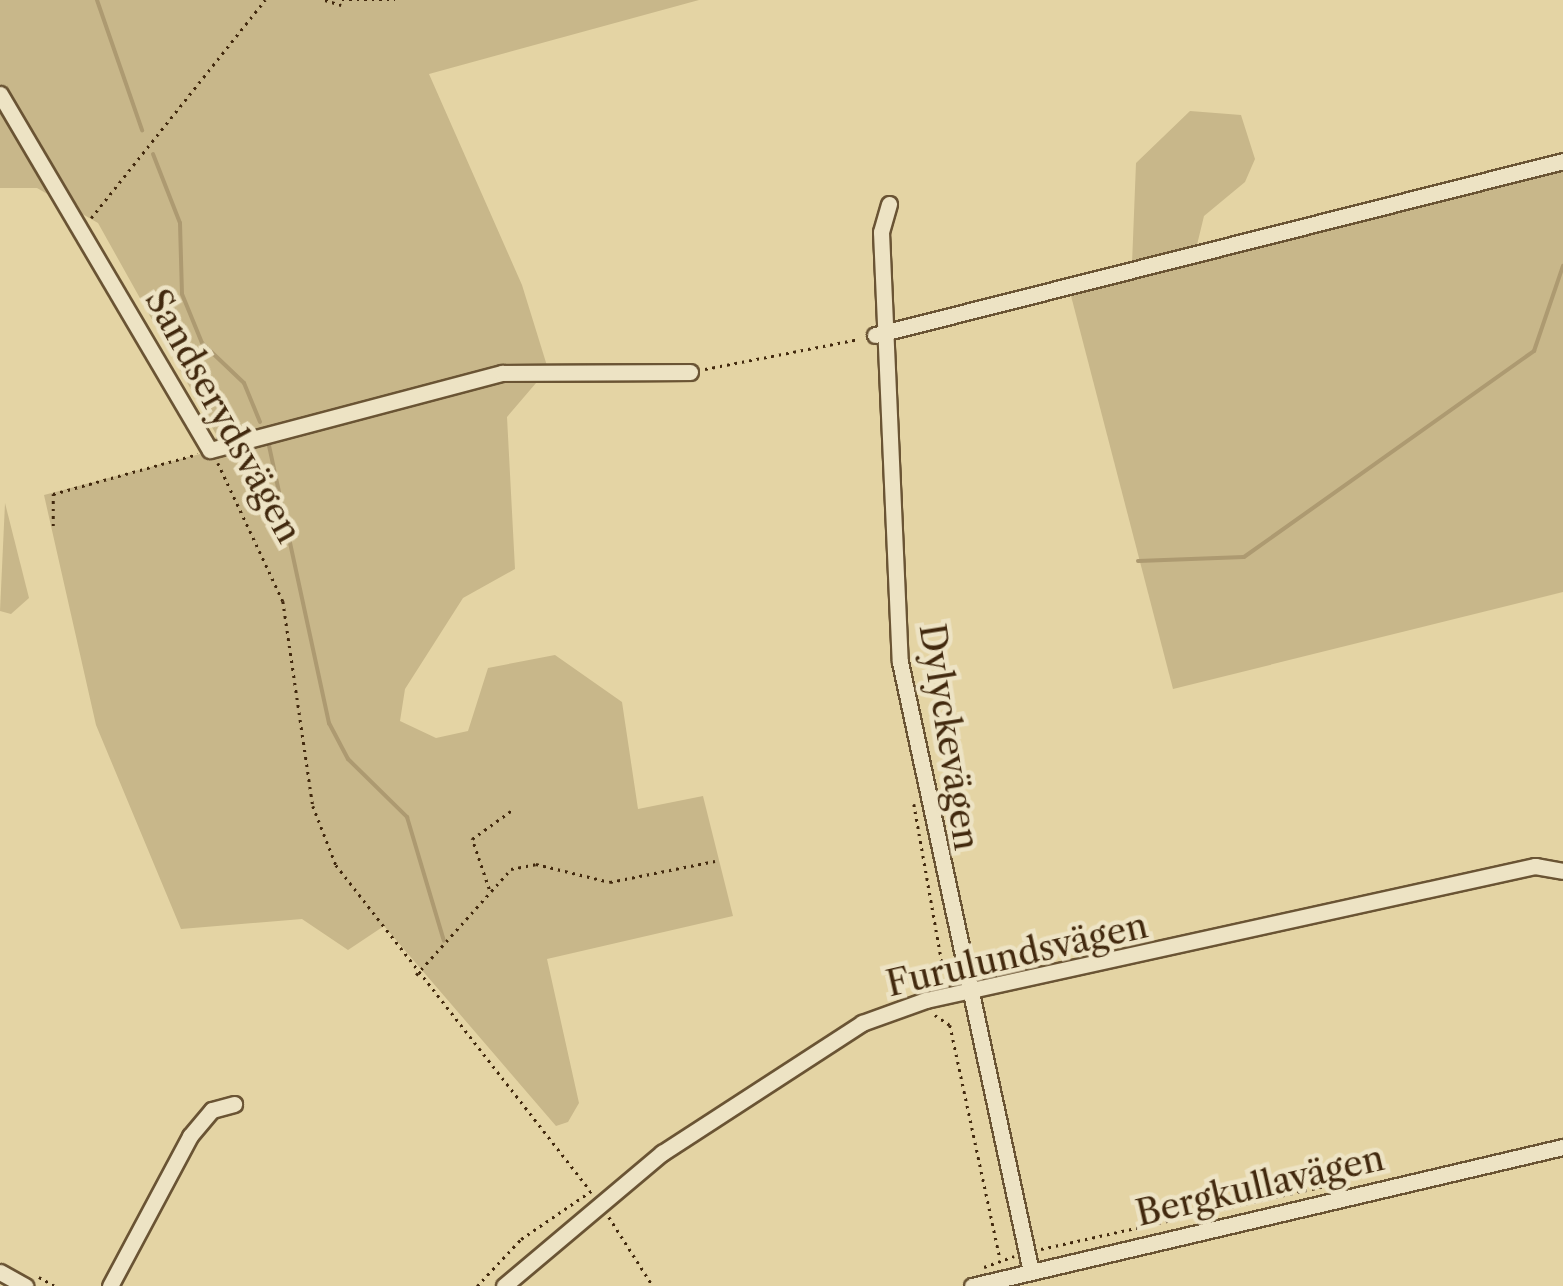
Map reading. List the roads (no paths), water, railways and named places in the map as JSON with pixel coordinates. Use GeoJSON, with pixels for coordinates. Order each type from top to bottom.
{"type":"FeatureCollection","features":[{"type":"Feature","properties":{"kind":"street","name":"Sandserydsvägen"},"geometry":{"type":"LineString","coordinates":[[0,94],[83,227],[210,450],[502,373],[690,372]]}},
{"type":"Feature","properties":{"kind":"street"},"geometry":{"type":"LineString","coordinates":[[881,334],[1563,161]]}},
{"type":"Feature","properties":{"kind":"street","name":"Dylyckevägen"},"geometry":{"type":"LineString","coordinates":[[889,204],[881,232],[881,334],[900,662],[966,993],[1031,1272]]}},
{"type":"Feature","properties":{"kind":"street","name":"Furulundsvägen"},"geometry":{"type":"LineString","coordinates":[[504,1286],[595,1196],[790,1064],[926,1000],[1535,866],[1563,871]]}},
{"type":"Feature","properties":{"kind":"street"},"geometry":{"type":"LineString","coordinates":[[110,1286],[190,1136],[212,1110],[234,1104]]}},
{"type":"Feature","properties":{"kind":"street","name":"Bergkullavägen"},"geometry":{"type":"LineString","coordinates":[[971,1280],[1031,1272],[1563,1147]]}},
{"type":"Feature","properties":{"kind":"street"},"geometry":{"type":"LineString","coordinates":[[0,1272],[25,1286]]}},
{"type":"Feature","properties":{"kind":"waterway"},"geometry":{"type":"LineString","coordinates":[[97,0],[142,130]]}},
{"type":"Feature","properties":{"kind":"waterway"},"geometry":{"type":"LineString","coordinates":[[153,154],[180,223],[182,294],[202,343],[244,383],[260,422]]}},
{"type":"Feature","properties":{"kind":"waterway"},"geometry":{"type":"LineString","coordinates":[[1138,561],[1244,557],[1534,351],[1563,266]]}},
{"type":"Feature","properties":{"kind":"waterway"},"geometry":{"type":"LineString","coordinates":[[268,441],[329,723],[348,759],[407,817],[444,941]]}}]}
